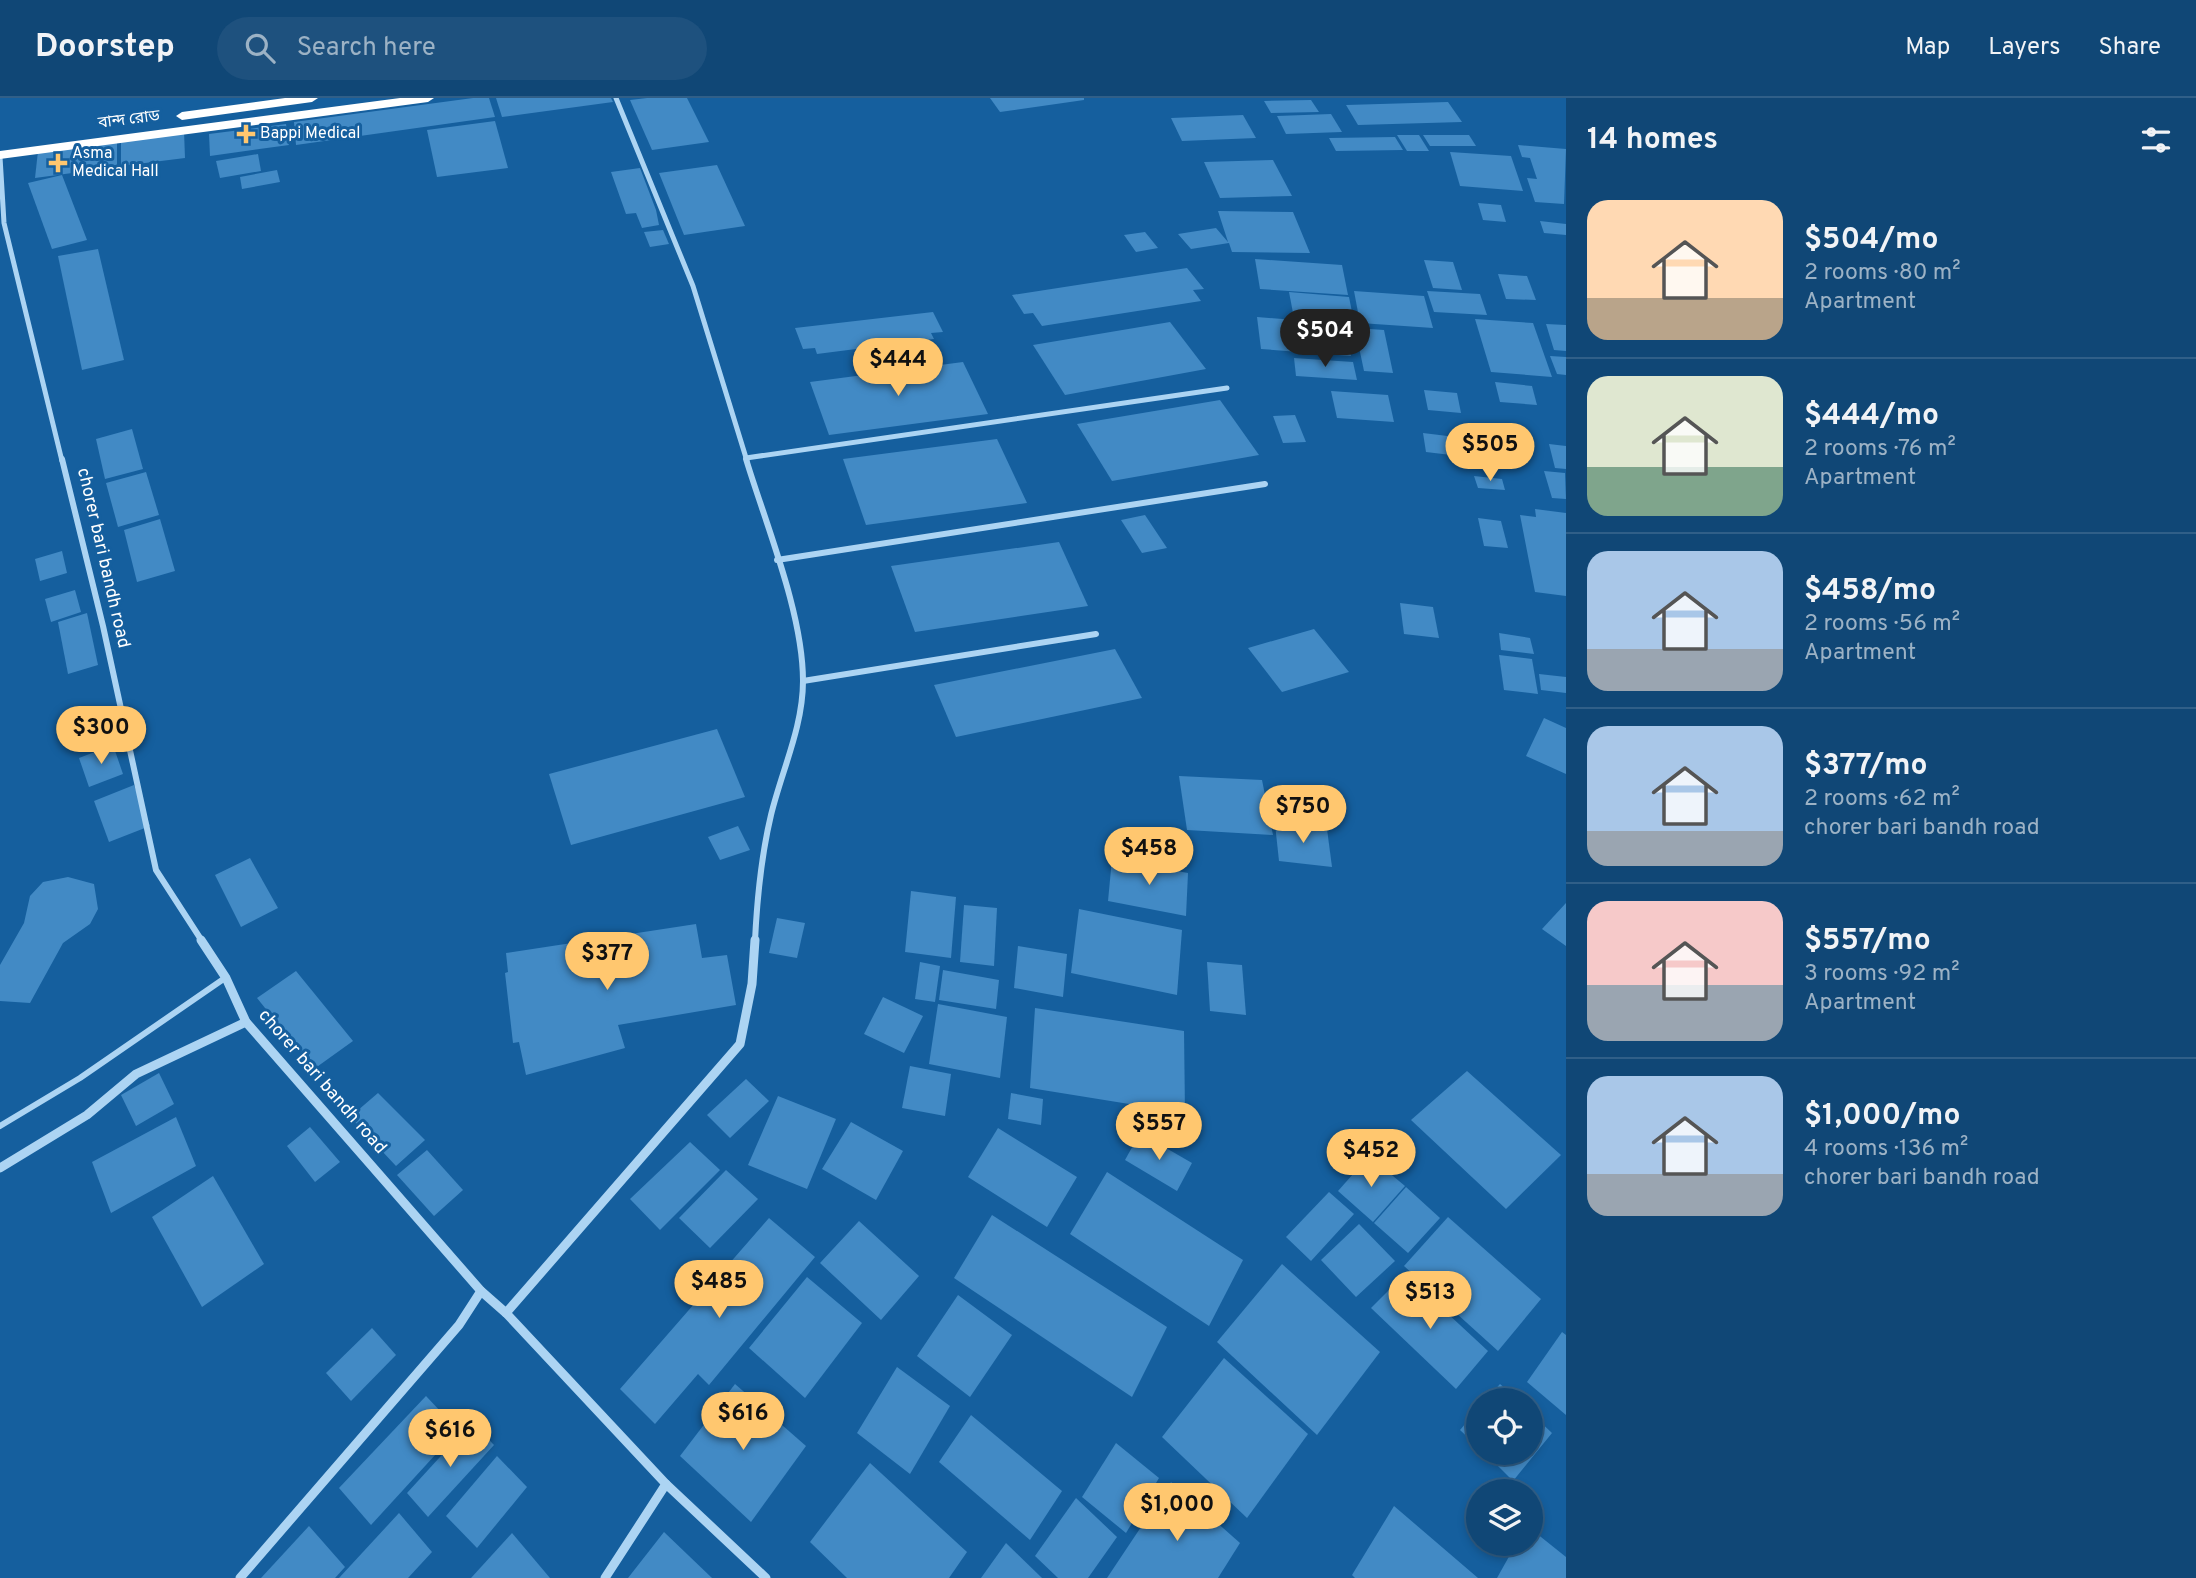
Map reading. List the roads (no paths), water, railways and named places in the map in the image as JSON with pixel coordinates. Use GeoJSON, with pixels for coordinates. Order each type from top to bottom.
{"type":"FeatureCollection","features":[{"type":"Feature","properties":{"kind":"highway","name":"বান্দ রোড"},"geometry":{"type":"LineString","coordinates":[[166,118],[312,98]]}},
{"type":"Feature","properties":{"kind":"highway","name":"বান্দ রোড"},"geometry":{"type":"LineString","coordinates":[[0,156],[428,98]]}},
{"type":"Feature","properties":{"kind":"highway","name":"বান্দ রোড"},"geometry":{"type":"LineString","coordinates":[[0,141],[126,124]]}},
{"type":"Feature","properties":{"kind":"street"},"geometry":{"type":"LineString","coordinates":[[506,1313],[740,1044],[752,984],[758,884],[764,849],[771,814],[792,750],[803,681],[796,622],[693,286],[616,98]]}},
{"type":"Feature","properties":{"kind":"street","name":"chorer bari bandh road"},"geometry":{"type":"LineString","coordinates":[[0,156],[4,223],[103,626],[156,870],[226,978],[246,1022],[481,1291],[506,1313],[666,1484],[766,1578]]}},
{"type":"Feature","properties":{"kind":"street"},"geometry":{"type":"LineString","coordinates":[[746,458],[1227,388]]}},
{"type":"Feature","properties":{"kind":"street"},"geometry":{"type":"LineString","coordinates":[[777,560],[1265,484]]}},
{"type":"Feature","properties":{"kind":"street"},"geometry":{"type":"LineString","coordinates":[[803,681],[1096,634]]}},
{"type":"Feature","properties":{"kind":"street"},"geometry":{"type":"LineString","coordinates":[[0,1168],[87,1115],[136,1074],[246,1022]]}},
{"type":"Feature","properties":{"kind":"street"},"geometry":{"type":"LineString","coordinates":[[240,1578],[459,1325],[481,1291]]}},
{"type":"Feature","properties":{"kind":"street"},"geometry":{"type":"LineString","coordinates":[[604,1578],[666,1484]]}},
{"type":"Feature","properties":{"kind":"lane"},"geometry":{"type":"LineString","coordinates":[[0,1126],[80,1078],[226,978]]}},
{"type":"Feature","properties":{"kind":"place","name":"Bappi Medical"},"geometry":{"type":"Point","coordinates":[246,134]}},
{"type":"Feature","properties":{"kind":"place","name":"Asma Medical Hall"},"geometry":{"type":"Point","coordinates":[58,163]}}]}
